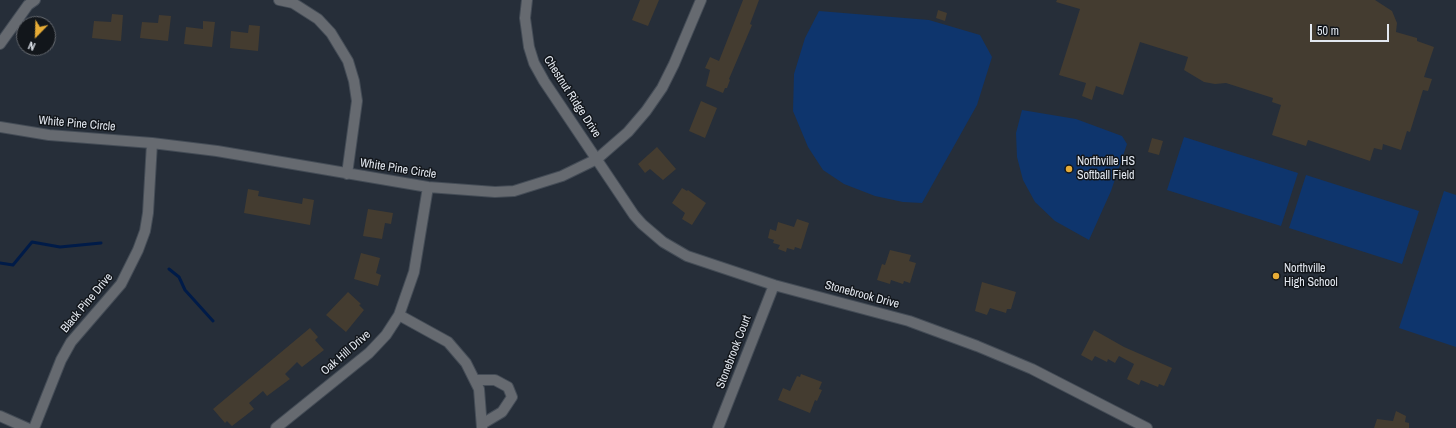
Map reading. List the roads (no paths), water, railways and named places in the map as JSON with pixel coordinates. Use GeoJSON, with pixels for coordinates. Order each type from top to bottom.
{"type":"FeatureCollection","features":[{"type":"Feature","properties":{"kind":"street"},"geometry":{"type":"LineString","coordinates":[[0,44],[28,5],[35,0]]}},
{"type":"Feature","properties":{"kind":"street"},"geometry":{"type":"LineString","coordinates":[[279,0],[294,1],[318,19],[332,33],[345,56],[354,80],[357,101],[347,174]]}},
{"type":"Feature","properties":{"kind":"street","name":"Chestnut Ridge Drive"},"geometry":{"type":"LineString","coordinates":[[527,0],[525,18],[526,33],[534,63],[544,81],[597,159]]}},
{"type":"Feature","properties":{"kind":"street","name":"White Pine Circle"},"geometry":{"type":"LineString","coordinates":[[0,127],[49,135],[152,143],[217,151],[428,187],[495,192],[514,191],[562,176],[597,159],[628,132],[646,111],[662,88],[674,64],[701,0]]}},
{"type":"Feature","properties":{"kind":"street","name":"Black Pine Drive"},"geometry":{"type":"LineString","coordinates":[[34,428],[61,360],[71,342],[121,284],[138,250],[145,231],[148,213],[152,143]]}},
{"type":"Feature","properties":{"kind":"street","name":"Stonebrook Drive"},"geometry":{"type":"LineString","coordinates":[[597,159],[634,215],[642,224],[663,242],[687,256],[774,285],[909,321],[977,346],[1032,369],[1147,428]]}},
{"type":"Feature","properties":{"kind":"street","name":"Oak Hill Drive"},"geometry":{"type":"LineString","coordinates":[[276,428],[369,353],[386,335],[399,315],[414,272],[428,187]]}},
{"type":"Feature","properties":{"kind":"street","name":"Stonebrook Court"},"geometry":{"type":"LineString","coordinates":[[718,428],[774,285]]}},
{"type":"Feature","properties":{"kind":"street"},"geometry":{"type":"LineString","coordinates":[[399,315],[448,342],[466,363],[479,389],[482,426]]}},
{"type":"Feature","properties":{"kind":"street"},"geometry":{"type":"LineString","coordinates":[[475,380],[495,380],[508,387],[512,397],[502,412],[482,426]]}},
{"type":"Feature","properties":{"kind":"street"},"geometry":{"type":"LineString","coordinates":[[0,416],[27,428]]}},
{"type":"Feature","properties":{"kind":"waterway"},"geometry":{"type":"LineString","coordinates":[[0,263],[13,265],[32,242],[60,247],[101,243]]}},
{"type":"Feature","properties":{"kind":"waterway"},"geometry":{"type":"LineString","coordinates":[[169,269],[179,277],[185,290],[213,321]]}},
{"type":"Feature","properties":{"kind":"place","name":"Northville HS Softball Field"},"geometry":{"type":"Point","coordinates":[1069,169]}},
{"type":"Feature","properties":{"kind":"place","name":"Northville High School"},"geometry":{"type":"Point","coordinates":[1276,276]}}]}
